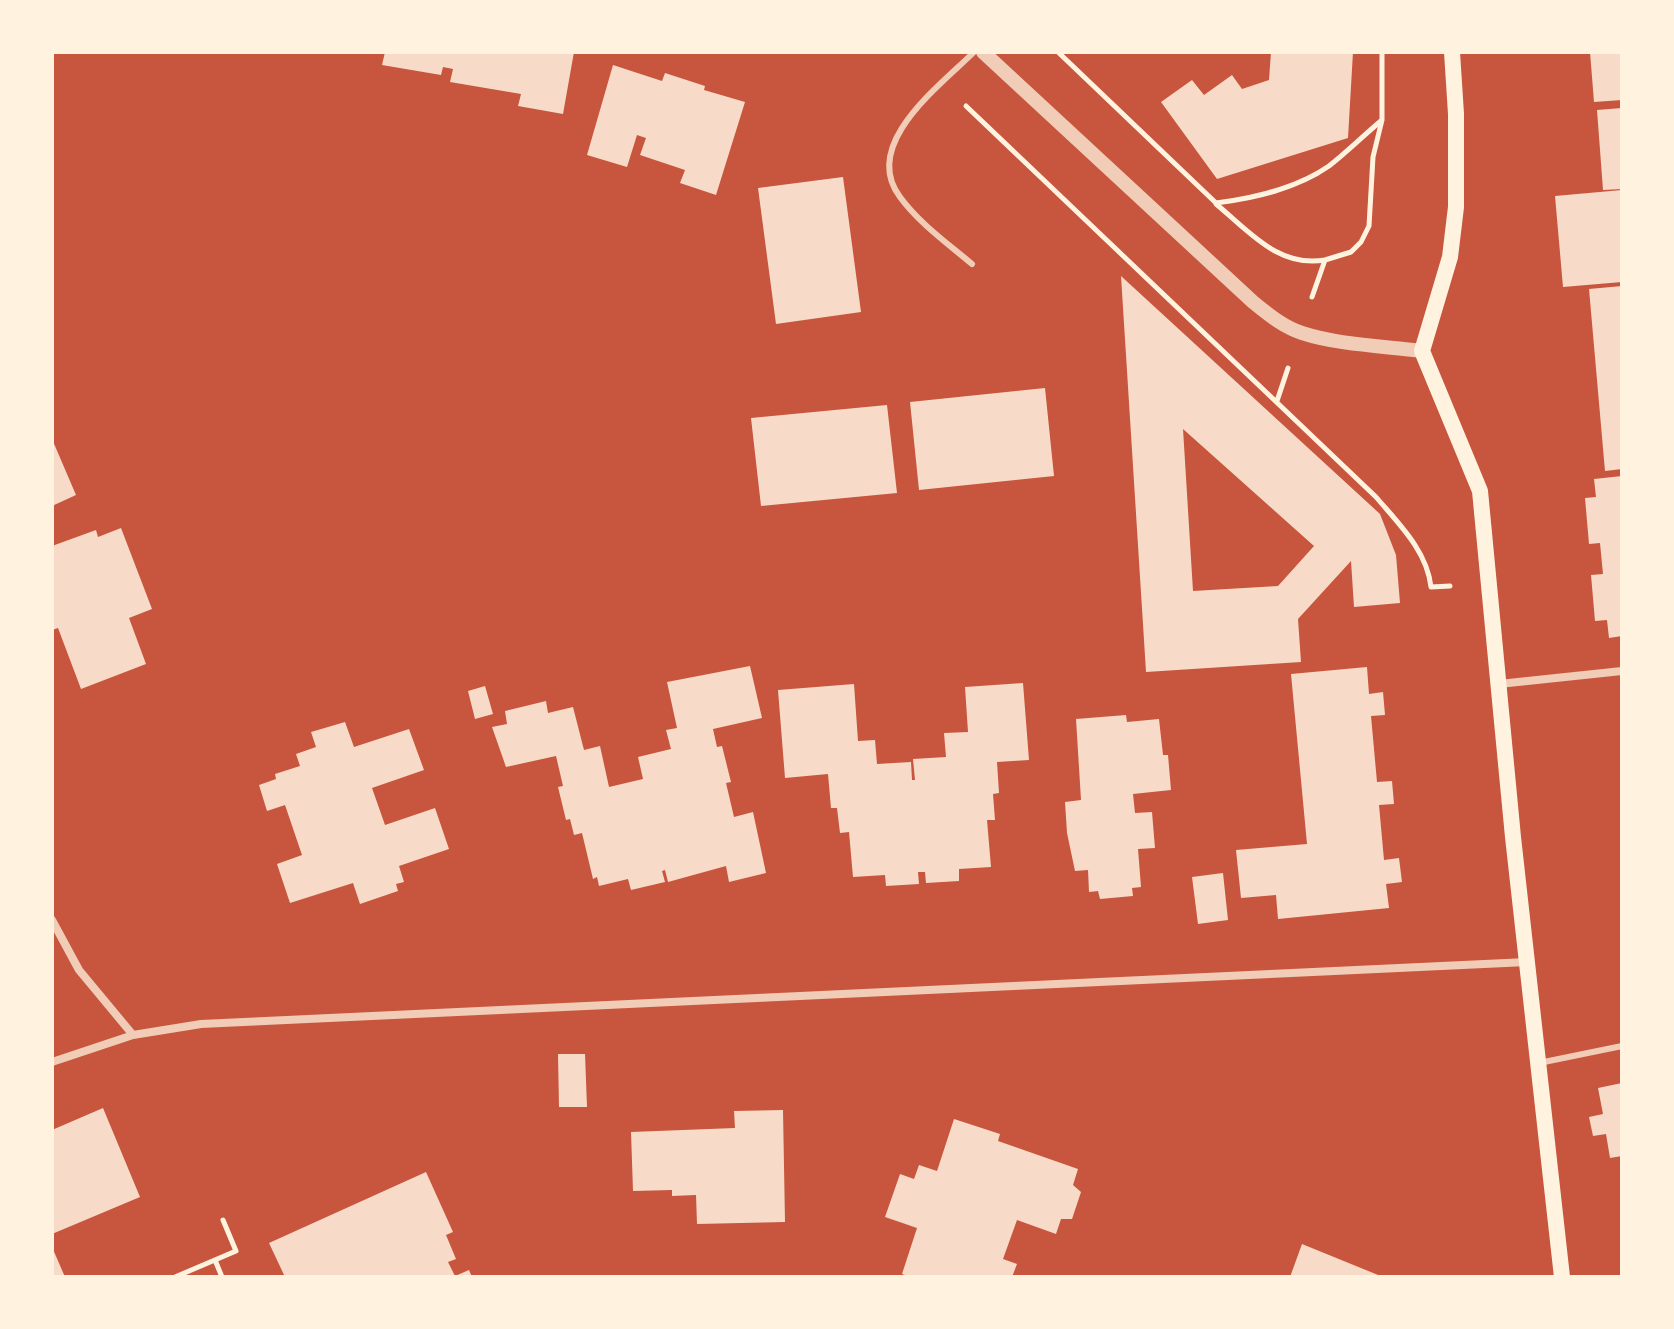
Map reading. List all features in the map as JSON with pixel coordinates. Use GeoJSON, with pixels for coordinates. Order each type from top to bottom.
{"type":"FeatureCollection","features":[{"type":"Feature","properties":{"kind":"main road"},"geometry":{"type":"LineString","coordinates":[[1452,52],[1456,207],[1450,257],[1422,351],[1480,491],[1537,1063],[1562,1277]]}},
{"type":"Feature","properties":{"kind":"street"},"geometry":{"type":"LineString","coordinates":[[983,52],[1253,302],[1280,323],[1300,333],[1422,351]]}},
{"type":"Feature","properties":{"kind":"street"},"geometry":{"type":"LineString","coordinates":[[1499,684],[1622,671]]}},
{"type":"Feature","properties":{"kind":"street"},"geometry":{"type":"LineString","coordinates":[[52,920],[79,970],[133,1035]]}},
{"type":"Feature","properties":{"kind":"street"},"geometry":{"type":"LineString","coordinates":[[52,1062],[133,1035],[201,1024],[1527,962]]}},
{"type":"Feature","properties":{"kind":"lane"},"geometry":{"type":"LineString","coordinates":[[972,264],[898,195],[891,175],[890,152],[897,133],[974,52]]}},
{"type":"Feature","properties":{"kind":"lane"},"geometry":{"type":"LineString","coordinates":[[1537,1063],[1622,1046]]}},
{"type":"Feature","properties":{"kind":"path"},"geometry":{"type":"LineString","coordinates":[[1058,52],[1216,203],[1267,246],[1290,260],[1325,260],[1351,252],[1361,242],[1369,226],[1373,157],[1382,120],[1382,52]]}},
{"type":"Feature","properties":{"kind":"path"},"geometry":{"type":"LineString","coordinates":[[942,84],[1277,401],[1396,520],[1423,557],[1429,570],[1431,587],[1490,583]]}},
{"type":"Feature","properties":{"kind":"path"},"geometry":{"type":"LineString","coordinates":[[1216,203],[1295,184],[1328,167],[1382,120]]}},
{"type":"Feature","properties":{"kind":"path"},"geometry":{"type":"LineString","coordinates":[[1277,401],[1325,260]]}},
{"type":"Feature","properties":{"kind":"path"},"geometry":{"type":"LineString","coordinates":[[175,1277],[236,1251],[223,1220]]}},
{"type":"Feature","properties":{"kind":"path"},"geometry":{"type":"LineString","coordinates":[[215,1260],[222,1277]]}},
{"type":"Feature","properties":{"kind":"building"},"geometry":{"type":"Polygon","coordinates":[[[385,52],[574,52],[563,114],[518,106],[521,94],[450,82],[453,69],[443,67],[441,75],[382,65],[385,52]]]}},
{"type":"Feature","properties":{"kind":"building"},"geometry":{"type":"Polygon","coordinates":[[[1271,52],[1353,52],[1348,138],[1217,179],[1161,102],[1192,80],[1204,95],[1232,75],[1242,89],[1269,80],[1271,52]]]}},
{"type":"Feature","properties":{"kind":"building"},"geometry":{"type":"Polygon","coordinates":[[[1590,52],[1622,52],[1622,100],[1594,102],[1590,52]]]}},
{"type":"Feature","properties":{"kind":"building"},"geometry":{"type":"Polygon","coordinates":[[[613,65],[662,81],[665,73],[705,86],[704,90],[745,102],[716,195],[680,183],[685,170],[640,155],[646,138],[637,135],[627,167],[587,155],[613,65]]]}},
{"type":"Feature","properties":{"kind":"building"},"geometry":{"type":"Polygon","coordinates":[[[1622,108],[1622,189],[1603,190],[1597,110],[1622,108]]]}},
{"type":"Feature","properties":{"kind":"building"},"geometry":{"type":"Polygon","coordinates":[[[843,177],[861,312],[776,324],[758,188],[843,177]]]}},
{"type":"Feature","properties":{"kind":"building"},"geometry":{"type":"Polygon","coordinates":[[[1622,190],[1622,282],[1563,287],[1555,196],[1622,190]]]}},
{"type":"Feature","properties":{"kind":"building"},"geometry":{"type":"Polygon","coordinates":[[[1121,276],[1380,514],[1396,555],[1400,603],[1354,607],[1351,561],[1298,619],[1301,662],[1146,672],[1121,276]],[[1183,429],[1193,591],[1278,586],[1314,546],[1183,429]]]}},
{"type":"Feature","properties":{"kind":"building"},"geometry":{"type":"Polygon","coordinates":[[[1622,286],[1622,469],[1605,471],[1589,289],[1622,286]]]}},
{"type":"Feature","properties":{"kind":"building"},"geometry":{"type":"Polygon","coordinates":[[[1045,388],[1054,476],[919,490],[910,402],[1045,388]]]}},
{"type":"Feature","properties":{"kind":"building"},"geometry":{"type":"Polygon","coordinates":[[[887,405],[897,493],[761,506],[751,418],[887,405]]]}},
{"type":"Feature","properties":{"kind":"building"},"geometry":{"type":"Polygon","coordinates":[[[52,439],[76,495],[52,506],[52,439]]]}},
{"type":"Feature","properties":{"kind":"building"},"geometry":{"type":"Polygon","coordinates":[[[1622,476],[1622,636],[1609,638],[1607,620],[1595,621],[1591,575],[1603,574],[1600,543],[1589,544],[1585,498],[1596,497],[1594,479],[1622,476]]]}},
{"type":"Feature","properties":{"kind":"building"},"geometry":{"type":"Polygon","coordinates":[[[121,528],[152,609],[129,618],[146,664],[81,689],[58,628],[52,630],[52,546],[96,530],[98,537],[121,528]]]}},
{"type":"Feature","properties":{"kind":"building"},"geometry":{"type":"Polygon","coordinates":[[[750,666],[762,718],[713,729],[717,747],[722,746],[731,782],[726,783],[734,817],[753,812],[766,873],[729,882],[726,866],[668,882],[665,870],[662,871],[665,882],[631,890],[628,879],[599,886],[597,877],[593,879],[582,833],[574,835],[570,819],[566,820],[558,787],[563,786],[556,756],[506,767],[492,727],[507,724],[505,711],[546,701],[548,713],[573,707],[584,750],[600,746],[609,787],[643,779],[638,757],[671,749],[666,730],[677,728],[667,682],[750,666]]]}},
{"type":"Feature","properties":{"kind":"building"},"geometry":{"type":"Polygon","coordinates":[[[1367,667],[1369,694],[1383,692],[1385,715],[1371,716],[1377,782],[1392,781],[1394,804],[1379,805],[1384,860],[1399,858],[1402,882],[1386,884],[1389,908],[1278,919],[1276,895],[1241,898],[1236,850],[1307,844],[1291,674],[1367,667]]]}},
{"type":"Feature","properties":{"kind":"building"},"geometry":{"type":"Polygon","coordinates":[[[1023,683],[1029,760],[997,762],[999,793],[993,794],[995,820],[987,820],[991,867],[959,869],[959,881],[926,883],[925,872],[918,872],[919,884],[886,886],[885,875],[853,877],[849,832],[840,833],[837,808],[831,808],[828,774],[785,778],[778,690],[854,684],[858,741],[875,740],[877,764],[911,762],[912,780],[915,780],[913,759],[946,757],[944,733],[968,732],[965,687],[1023,683]]]}},
{"type":"Feature","properties":{"kind":"building"},"geometry":{"type":"Polygon","coordinates":[[[485,686],[493,714],[475,719],[468,691],[485,686]]]}},
{"type":"Feature","properties":{"kind":"building"},"geometry":{"type":"Polygon","coordinates":[[[1126,715],[1127,722],[1159,719],[1163,755],[1168,755],[1171,790],[1133,794],[1135,813],[1152,812],[1155,848],[1138,849],[1141,887],[1132,888],[1133,896],[1100,899],[1098,891],[1089,892],[1088,870],[1075,871],[1067,833],[1065,802],[1081,800],[1076,719],[1126,715]]]}},
{"type":"Feature","properties":{"kind":"building"},"geometry":{"type":"Polygon","coordinates":[[[345,722],[354,747],[409,729],[424,770],[372,788],[385,825],[435,808],[449,849],[399,866],[404,882],[396,884],[398,891],[360,904],[353,883],[290,903],[277,864],[302,855],[285,805],[267,811],[259,785],[276,779],[275,774],[300,766],[296,754],[316,747],[311,732],[345,722]]]}},
{"type":"Feature","properties":{"kind":"building"},"geometry":{"type":"Polygon","coordinates":[[[1223,873],[1228,920],[1198,924],[1192,877],[1223,873]]]}},
{"type":"Feature","properties":{"kind":"building"},"geometry":{"type":"Polygon","coordinates":[[[558,1054],[585,1054],[587,1107],[559,1107],[558,1054]]]}},
{"type":"Feature","properties":{"kind":"building"},"geometry":{"type":"Polygon","coordinates":[[[1622,1083],[1622,1156],[1610,1158],[1606,1134],[1593,1136],[1589,1117],[1603,1114],[1598,1088],[1622,1083]]]}},
{"type":"Feature","properties":{"kind":"building"},"geometry":{"type":"Polygon","coordinates":[[[103,1108],[140,1197],[52,1234],[52,1130],[103,1108]]]}},
{"type":"Feature","properties":{"kind":"building"},"geometry":{"type":"Polygon","coordinates":[[[783,1110],[785,1222],[697,1224],[696,1195],[672,1196],[672,1190],[633,1191],[631,1132],[735,1128],[734,1111],[783,1110]]]}},
{"type":"Feature","properties":{"kind":"building"},"geometry":{"type":"Polygon","coordinates":[[[954,1119],[1000,1134],[998,1141],[1078,1169],[1073,1185],[1081,1192],[1072,1219],[1061,1219],[1056,1234],[1017,1220],[1003,1259],[1017,1264],[1012,1277],[911,1277],[902,1274],[917,1228],[885,1217],[900,1174],[914,1179],[919,1165],[937,1171],[954,1119]]]}},
{"type":"Feature","properties":{"kind":"building"},"geometry":{"type":"Polygon","coordinates":[[[426,1172],[453,1232],[446,1235],[456,1259],[448,1262],[455,1276],[469,1270],[472,1277],[285,1277],[269,1243],[426,1172]]]}},
{"type":"Feature","properties":{"kind":"building"},"geometry":{"type":"Polygon","coordinates":[[[1302,1244],[1383,1277],[1290,1277],[1302,1244]]]}},
{"type":"Feature","properties":{"kind":"building"},"geometry":{"type":"Polygon","coordinates":[[[52,1247],[65,1277],[52,1277],[52,1247]]]}}]}
